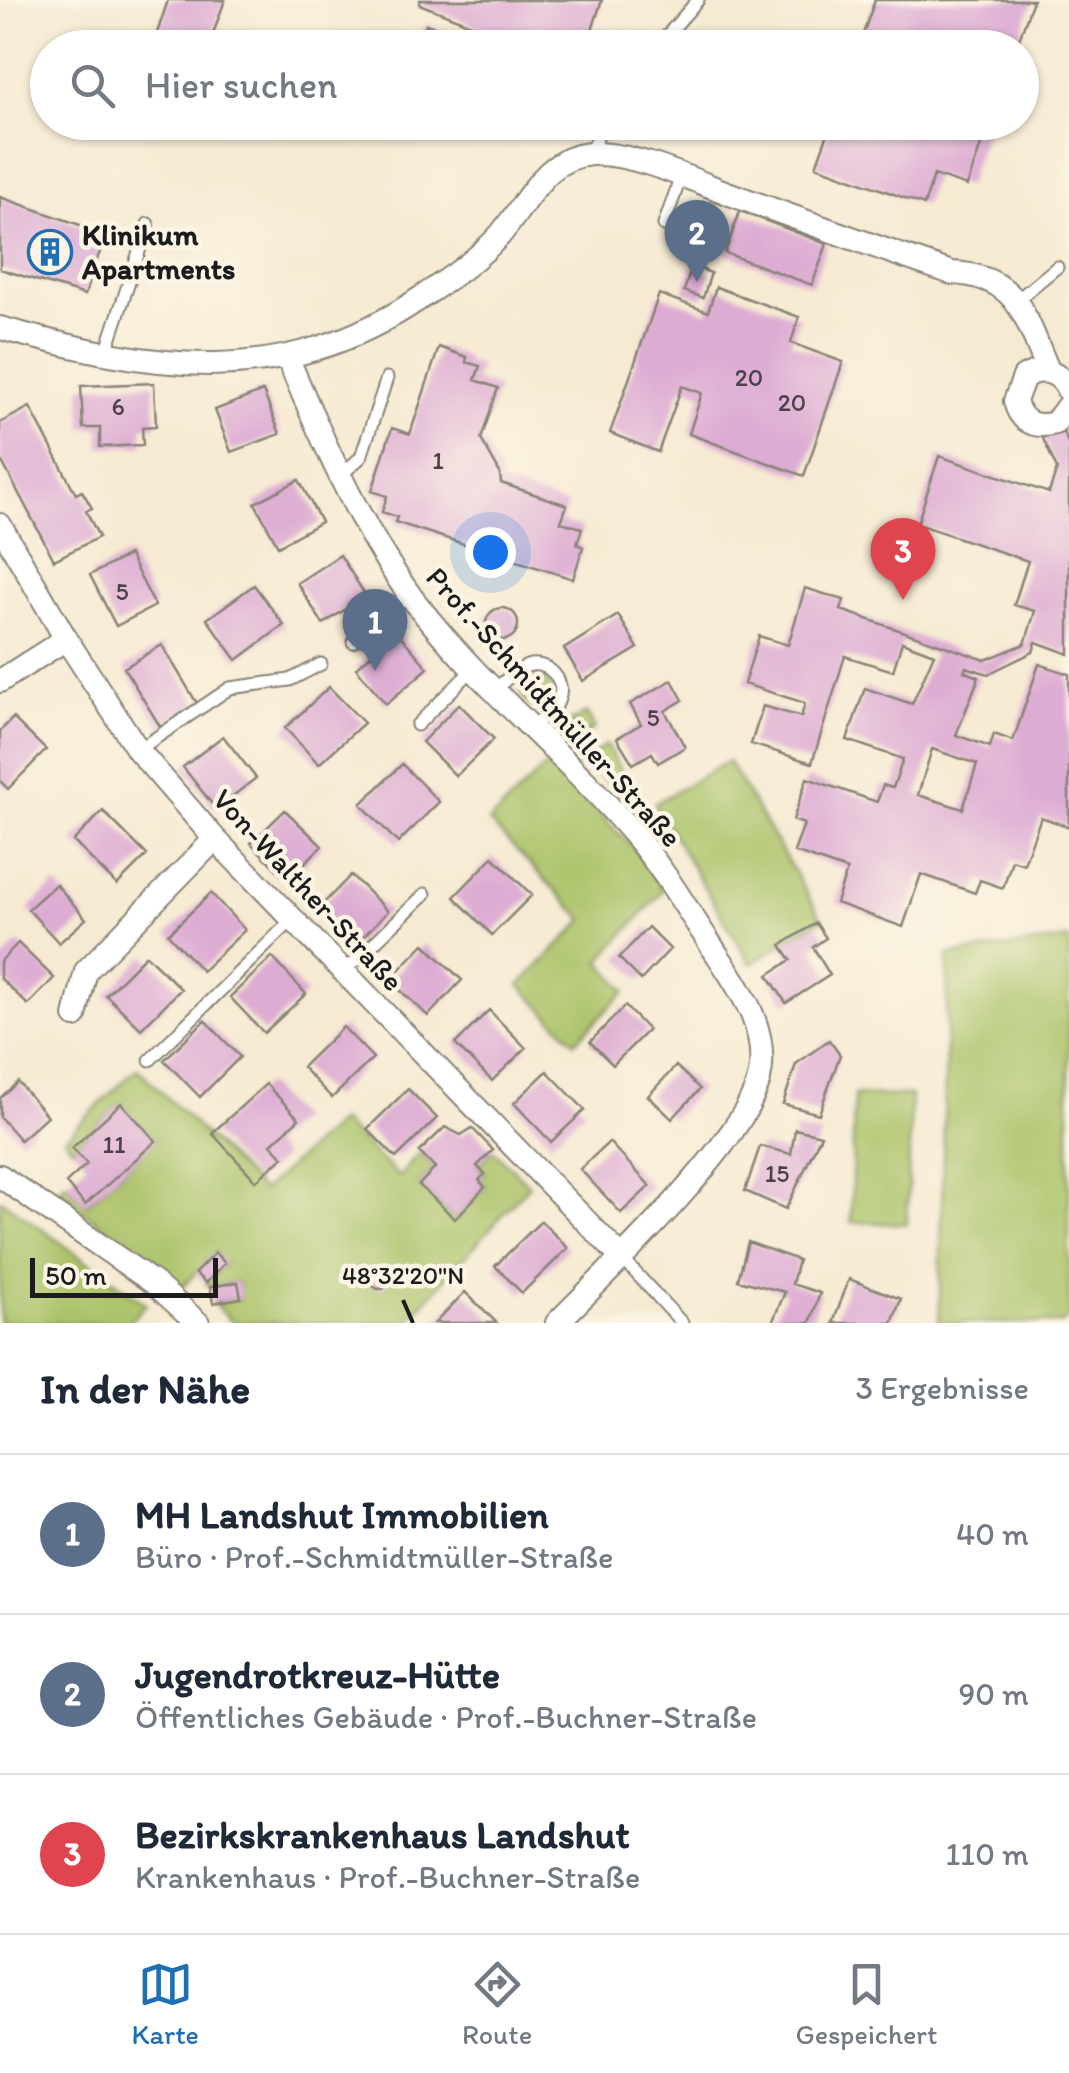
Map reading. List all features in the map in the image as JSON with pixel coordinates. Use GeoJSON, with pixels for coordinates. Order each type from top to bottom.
{"type":"FeatureCollection","features":[{"type":"Feature","properties":{"kind":"street"},"geometry":{"type":"LineString","coordinates":[[0,328],[105,356],[215,367],[337,343],[394,316],[476,259],[550,170],[589,154],[681,176],[952,274],[992,280],[1017,300],[1049,372],[1064,382],[1069,392]]}},
{"type":"Feature","properties":{"kind":"street","name":"Prof.-Schmidtmüller-Straße"},"geometry":{"type":"LineString","coordinates":[[286,356],[339,477],[410,594],[473,669],[635,836],[746,1001],[764,1051],[759,1082],[739,1121],[622,1257],[558,1323]]}},
{"type":"Feature","properties":{"kind":"street"},"geometry":{"type":"LineString","coordinates":[[1049,372],[1032,373],[1019,384],[1015,401],[1022,417],[1037,426],[1050,425],[1063,417],[1069,404]]}},
{"type":"Feature","properties":{"kind":"street","name":"Von-Walther-Straße"},"geometry":{"type":"LineString","coordinates":[[0,526],[66,639],[138,750],[214,839],[622,1257]]}},
{"type":"Feature","properties":{"kind":"street"},"geometry":{"type":"LineString","coordinates":[[0,681],[66,639]]}},
{"type":"Feature","properties":{"kind":"street"},"geometry":{"type":"LineString","coordinates":[[75,1016],[86,971],[214,839]]}},
{"type":"Feature","properties":{"kind":"street"},"geometry":{"type":"LineString","coordinates":[[0,1176],[154,1283],[198,1323]]}},
{"type":"Feature","properties":{"kind":"lane"},"geometry":{"type":"LineString","coordinates":[[672,30],[698,0]]}},
{"type":"Feature","properties":{"kind":"lane"},"geometry":{"type":"LineString","coordinates":[[589,154],[596,140]]}},
{"type":"Feature","properties":{"kind":"lane"},"geometry":{"type":"LineString","coordinates":[[664,225],[681,176]]}},
{"type":"Feature","properties":{"kind":"lane"},"geometry":{"type":"LineString","coordinates":[[105,356],[148,224]]}},
{"type":"Feature","properties":{"kind":"lane"},"geometry":{"type":"LineString","coordinates":[[1017,300],[1057,267]]}},
{"type":"Feature","properties":{"kind":"lane"},"geometry":{"type":"LineString","coordinates":[[339,477],[361,457],[387,378]]}},
{"type":"Feature","properties":{"kind":"lane"},"geometry":{"type":"LineString","coordinates":[[353,642],[410,594]]}},
{"type":"Feature","properties":{"kind":"lane"},"geometry":{"type":"LineString","coordinates":[[138,750],[230,688],[290,680],[321,664]]}},
{"type":"Feature","properties":{"kind":"lane"},"geometry":{"type":"LineString","coordinates":[[494,690],[526,666],[546,667],[554,673],[561,692],[559,702],[530,727]]}},
{"type":"Feature","properties":{"kind":"lane"},"geometry":{"type":"LineString","coordinates":[[418,724],[473,669]]}},
{"type":"Feature","properties":{"kind":"lane"},"geometry":{"type":"LineString","coordinates":[[343,974],[425,894]]}},
{"type":"Feature","properties":{"kind":"lane"},"geometry":{"type":"LineString","coordinates":[[150,1060],[292,920]]}},
{"type":"Feature","properties":{"kind":"lane"},"geometry":{"type":"LineString","coordinates":[[622,1257],[682,1323]]}},
{"type":"Feature","properties":{"kind":"green space"},"geometry":{"type":"Polygon","coordinates":[[[536,676],[547,680],[551,691],[547,702],[536,706],[525,702],[521,691],[525,680],[536,676]]]}},
{"type":"Feature","properties":{"kind":"green space"},"geometry":{"type":"Polygon","coordinates":[[[586,713],[595,728],[564,750],[556,739],[558,730],[586,713]]]}},
{"type":"Feature","properties":{"kind":"green space"},"geometry":{"type":"Polygon","coordinates":[[[606,745],[644,809],[631,817],[632,806],[588,764],[578,765],[606,745]]]}},
{"type":"Feature","properties":{"kind":"green space"},"geometry":{"type":"Polygon","coordinates":[[[728,761],[822,919],[751,964],[654,804],[728,761]]]}},
{"type":"Feature","properties":{"kind":"green space"},"geometry":{"type":"Polygon","coordinates":[[[548,764],[637,851],[663,891],[600,961],[626,991],[575,1042],[520,985],[584,920],[489,822],[548,764]]]}},
{"type":"Feature","properties":{"kind":"green space"},"geometry":{"type":"Polygon","coordinates":[[[1069,939],[1069,1316],[1063,1323],[939,1323],[948,955],[1069,939]]]}},
{"type":"Feature","properties":{"kind":"green space"},"geometry":{"type":"Polygon","coordinates":[[[137,1068],[262,1191],[340,1121],[399,1177],[419,1152],[435,1168],[419,1185],[455,1219],[485,1187],[479,1180],[485,1173],[477,1166],[493,1150],[529,1185],[406,1323],[233,1323],[213,1303],[240,1298],[238,1282],[210,1287],[206,1283],[225,1264],[215,1253],[183,1286],[56,1191],[66,1183],[86,1205],[155,1141],[121,1104],[72,1148],[65,1138],[137,1068]]]}},
{"type":"Feature","properties":{"kind":"green space"},"geometry":{"type":"Polygon","coordinates":[[[854,1095],[911,1096],[907,1224],[851,1222],[854,1095]]]}},
{"type":"Feature","properties":{"kind":"green space"},"geometry":{"type":"Polygon","coordinates":[[[0,1199],[146,1304],[128,1323],[0,1323],[0,1199]]]}},
{"type":"Feature","properties":{"kind":"building"},"geometry":{"type":"Polygon","coordinates":[[[168,0],[225,0],[214,30],[158,30],[168,0]]]}},
{"type":"Feature","properties":{"kind":"building"},"geometry":{"type":"Polygon","coordinates":[[[420,0],[602,0],[592,30],[486,30],[419,4],[420,0]]]}},
{"type":"Feature","properties":{"kind":"building"},"geometry":{"type":"Polygon","coordinates":[[[875,0],[1033,0],[1022,30],[864,30],[875,0]]]}},
{"type":"Feature","properties":{"kind":"building"},"geometry":{"type":"Polygon","coordinates":[[[825,140],[983,140],[967,186],[934,175],[924,205],[816,166],[825,140]]]}},
{"type":"Feature","properties":{"kind":"building","name":"Klinikum Apartments"},"geometry":{"type":"Polygon","coordinates":[[[0,197],[106,234],[85,295],[0,269],[0,197]]]}},
{"type":"Feature","properties":{"kind":"building"},"geometry":{"type":"Polygon","coordinates":[[[740,211],[827,244],[812,285],[725,253],[740,211]]]}},
{"type":"Feature","properties":{"kind":"building"},"geometry":{"type":"Polygon","coordinates":[[[692,266],[711,273],[703,298],[684,291],[692,266]]]}},
{"type":"Feature","properties":{"kind":"building"},"geometry":{"type":"Polygon","coordinates":[[[716,287],[799,317],[791,343],[843,362],[804,476],[689,434],[702,393],[682,386],[658,452],[610,433],[659,294],[708,312],[716,287]]]}},
{"type":"Feature","properties":{"kind":"building"},"geometry":{"type":"Polygon","coordinates":[[[439,347],[480,366],[475,380],[498,388],[481,439],[500,473],[501,483],[567,505],[561,522],[582,528],[577,544],[583,547],[573,579],[395,522],[397,517],[382,512],[387,496],[372,491],[392,428],[410,434],[439,347]]]}},
{"type":"Feature","properties":{"kind":"building"},"geometry":{"type":"Polygon","coordinates":[[[154,383],[156,426],[142,427],[143,445],[100,447],[100,428],[83,428],[81,386],[154,383]]]}},
{"type":"Feature","properties":{"kind":"building"},"geometry":{"type":"Polygon","coordinates":[[[263,391],[280,434],[231,452],[215,410],[263,391]]]}},
{"type":"Feature","properties":{"kind":"building"},"geometry":{"type":"Polygon","coordinates":[[[30,407],[76,494],[82,491],[92,508],[86,511],[99,537],[54,560],[0,458],[0,423],[30,407]]]}},
{"type":"Feature","properties":{"kind":"building"},"geometry":{"type":"Polygon","coordinates":[[[1053,410],[1069,445],[1069,654],[1036,642],[1033,652],[988,674],[966,667],[964,671],[979,677],[956,735],[990,747],[994,734],[1013,741],[1039,664],[1069,674],[1069,827],[1041,817],[1024,864],[1012,860],[1003,888],[980,880],[975,893],[921,874],[903,927],[836,903],[847,870],[794,852],[804,824],[793,820],[807,778],[877,802],[883,785],[893,788],[903,759],[847,740],[865,688],[912,704],[934,654],[902,642],[893,671],[845,656],[812,763],[751,744],[763,706],[801,717],[805,703],[744,684],[759,636],[788,645],[805,588],[844,600],[841,610],[985,660],[1025,644],[1035,611],[1014,605],[1028,561],[917,524],[939,456],[1049,493],[1057,469],[1034,419],[1053,410]],[[932,749],[918,795],[963,809],[977,764],[932,749]]]}},
{"type":"Feature","properties":{"kind":"building"},"geometry":{"type":"Polygon","coordinates":[[[299,480],[321,522],[278,546],[255,503],[299,480]]]}},
{"type":"Feature","properties":{"kind":"building"},"geometry":{"type":"Polygon","coordinates":[[[129,555],[155,606],[116,626],[90,575],[129,555]]]}},
{"type":"Feature","properties":{"kind":"building"},"geometry":{"type":"Polygon","coordinates":[[[340,555],[366,596],[323,624],[297,583],[340,555]]]}},
{"type":"Feature","properties":{"kind":"building"},"geometry":{"type":"Polygon","coordinates":[[[254,585],[284,625],[237,660],[207,619],[254,585]]]}},
{"type":"Feature","properties":{"kind":"building"},"geometry":{"type":"Polygon","coordinates":[[[502,608],[513,613],[518,624],[513,635],[502,640],[491,635],[486,624],[491,613],[502,608]]]}},
{"type":"Feature","properties":{"kind":"building"},"geometry":{"type":"Polygon","coordinates":[[[618,615],[638,648],[583,681],[564,649],[618,615]]]}},
{"type":"Feature","properties":{"kind":"building"},"geometry":{"type":"Polygon","coordinates":[[[397,632],[428,668],[386,704],[356,668],[397,632]]]}},
{"type":"Feature","properties":{"kind":"building"},"geometry":{"type":"Polygon","coordinates":[[[162,645],[198,705],[161,728],[124,668],[162,645]]]}},
{"type":"Feature","properties":{"kind":"building"},"geometry":{"type":"Polygon","coordinates":[[[672,680],[683,700],[665,711],[685,747],[658,763],[652,753],[633,764],[617,738],[641,724],[630,704],[672,680]]]}},
{"type":"Feature","properties":{"kind":"building"},"geometry":{"type":"Polygon","coordinates":[[[329,687],[364,723],[319,764],[285,728],[329,687]]]}},
{"type":"Feature","properties":{"kind":"building"},"geometry":{"type":"Polygon","coordinates":[[[459,704],[494,739],[456,776],[422,742],[459,704]]]}},
{"type":"Feature","properties":{"kind":"building"},"geometry":{"type":"Polygon","coordinates":[[[13,718],[46,750],[8,789],[0,781],[0,731],[13,718]]]}},
{"type":"Feature","properties":{"kind":"building"},"geometry":{"type":"Polygon","coordinates":[[[223,736],[256,778],[216,809],[183,767],[223,736]]]}},
{"type":"Feature","properties":{"kind":"building"},"geometry":{"type":"Polygon","coordinates":[[[402,764],[439,802],[398,843],[361,804],[402,764]]]}},
{"type":"Feature","properties":{"kind":"building"},"geometry":{"type":"Polygon","coordinates":[[[285,810],[322,846],[287,880],[251,843],[285,810]]]}},
{"type":"Feature","properties":{"kind":"building"},"geometry":{"type":"Polygon","coordinates":[[[103,811],[147,855],[117,885],[73,841],[103,811]]]}},
{"type":"Feature","properties":{"kind":"building"},"geometry":{"type":"Polygon","coordinates":[[[493,857],[532,895],[492,935],[454,897],[493,857]]]}},
{"type":"Feature","properties":{"kind":"building"},"geometry":{"type":"Polygon","coordinates":[[[351,875],[388,911],[355,945],[318,909],[351,875]]]}},
{"type":"Feature","properties":{"kind":"building"},"geometry":{"type":"Polygon","coordinates":[[[56,884],[86,919],[59,943],[28,909],[56,884]]]}},
{"type":"Feature","properties":{"kind":"building"},"geometry":{"type":"Polygon","coordinates":[[[211,893],[245,930],[202,971],[168,934],[211,893]]]}},
{"type":"Feature","properties":{"kind":"building"},"geometry":{"type":"Polygon","coordinates":[[[816,923],[826,938],[813,947],[830,975],[786,1003],[768,975],[791,960],[781,945],[816,923]]]}},
{"type":"Feature","properties":{"kind":"building"},"geometry":{"type":"Polygon","coordinates":[[[648,927],[670,949],[641,980],[619,958],[648,927]]]}},
{"type":"Feature","properties":{"kind":"building"},"geometry":{"type":"Polygon","coordinates":[[[18,943],[54,978],[28,1005],[0,978],[0,962],[18,943]]]}},
{"type":"Feature","properties":{"kind":"building"},"geometry":{"type":"Polygon","coordinates":[[[424,944],[462,980],[428,1016],[389,980],[424,944]]]}},
{"type":"Feature","properties":{"kind":"building"},"geometry":{"type":"Polygon","coordinates":[[[146,955],[181,989],[141,1029],[106,995],[146,955]]]}},
{"type":"Feature","properties":{"kind":"building"},"geometry":{"type":"Polygon","coordinates":[[[272,957],[306,994],[264,1033],[230,997],[272,957]]]}},
{"type":"Feature","properties":{"kind":"building"},"geometry":{"type":"Polygon","coordinates":[[[625,1006],[648,1030],[613,1065],[590,1042],[625,1006]]]}},
{"type":"Feature","properties":{"kind":"building"},"geometry":{"type":"Polygon","coordinates":[[[489,1010],[526,1048],[492,1081],[455,1044],[489,1010]]]}},
{"type":"Feature","properties":{"kind":"building"},"geometry":{"type":"Polygon","coordinates":[[[205,1020],[240,1057],[200,1097],[164,1060],[205,1020]]]}},
{"type":"Feature","properties":{"kind":"building"},"geometry":{"type":"Polygon","coordinates":[[[343,1027],[373,1058],[332,1098],[302,1067],[343,1027]]]}},
{"type":"Feature","properties":{"kind":"building"},"geometry":{"type":"Polygon","coordinates":[[[829,1040],[840,1055],[819,1114],[783,1104],[796,1064],[829,1040]]]}},
{"type":"Feature","properties":{"kind":"building"},"geometry":{"type":"Polygon","coordinates":[[[676,1066],[700,1089],[672,1119],[648,1096],[676,1066]]]}},
{"type":"Feature","properties":{"kind":"building"},"geometry":{"type":"Polygon","coordinates":[[[547,1071],[585,1110],[551,1142],[514,1103],[547,1071]]]}},
{"type":"Feature","properties":{"kind":"building"},"geometry":{"type":"Polygon","coordinates":[[[18,1082],[47,1116],[20,1140],[0,1117],[0,1098],[18,1082]]]}},
{"type":"Feature","properties":{"kind":"building"},"geometry":{"type":"Polygon","coordinates":[[[266,1084],[299,1119],[271,1144],[283,1157],[256,1181],[212,1133],[266,1084]]]}},
{"type":"Feature","properties":{"kind":"building"},"geometry":{"type":"Polygon","coordinates":[[[408,1089],[437,1118],[396,1158],[367,1129],[408,1089]]]}},
{"type":"Feature","properties":{"kind":"building"},"geometry":{"type":"Polygon","coordinates":[[[121,1103],[156,1141],[85,1205],[66,1183],[87,1164],[72,1148],[121,1103]]]}},
{"type":"Feature","properties":{"kind":"building"},"geometry":{"type":"Polygon","coordinates":[[[445,1127],[461,1135],[472,1128],[493,1150],[477,1166],[485,1174],[479,1180],[485,1187],[455,1219],[419,1185],[435,1168],[419,1152],[445,1127]]]}},
{"type":"Feature","properties":{"kind":"building"},"geometry":{"type":"Polygon","coordinates":[[[795,1129],[821,1135],[786,1209],[745,1191],[760,1146],[791,1154],[795,1129]]]}},
{"type":"Feature","properties":{"kind":"building"},"geometry":{"type":"Polygon","coordinates":[[[609,1142],[650,1186],[621,1213],[580,1169],[609,1142]]]}},
{"type":"Feature","properties":{"kind":"building"},"geometry":{"type":"Polygon","coordinates":[[[541,1221],[568,1248],[522,1293],[495,1266],[541,1221]]]}},
{"type":"Feature","properties":{"kind":"building"},"geometry":{"type":"Polygon","coordinates":[[[748,1242],[798,1260],[792,1284],[820,1293],[810,1323],[772,1323],[785,1292],[738,1280],[748,1242]]]}},
{"type":"Feature","properties":{"kind":"building"},"geometry":{"type":"Polygon","coordinates":[[[215,1253],[225,1263],[206,1283],[195,1273],[215,1253]]]}},
{"type":"Feature","properties":{"kind":"building"},"geometry":{"type":"Polygon","coordinates":[[[380,1271],[389,1280],[380,1289],[371,1280],[380,1271]]]}},
{"type":"Feature","properties":{"kind":"building"},"geometry":{"type":"Polygon","coordinates":[[[849,1279],[901,1299],[892,1323],[833,1323],[849,1279]]]}},
{"type":"Feature","properties":{"kind":"building"},"geometry":{"type":"Polygon","coordinates":[[[238,1282],[241,1298],[213,1303],[210,1287],[238,1282]]]}},
{"type":"Feature","properties":{"kind":"building"},"geometry":{"type":"Polygon","coordinates":[[[465,1292],[497,1323],[435,1323],[465,1292]]]}},
{"type":"Feature","properties":{"kind":"place","name":"Klinikum Apartments"},"geometry":{"type":"Point","coordinates":[50,252]}},
{"type":"Feature","properties":{"kind":"place","name":"Jugendrotkreuz-Hütte"},"geometry":{"type":"Point","coordinates":[697,282]}},
{"type":"Feature","properties":{"kind":"place","name":"Bezirkskrankenhaus Landshut"},"geometry":{"type":"Point","coordinates":[903,600]}},
{"type":"Feature","properties":{"kind":"place","name":"MH Landshut Immobilien"},"geometry":{"type":"Point","coordinates":[375,671]}}]}
